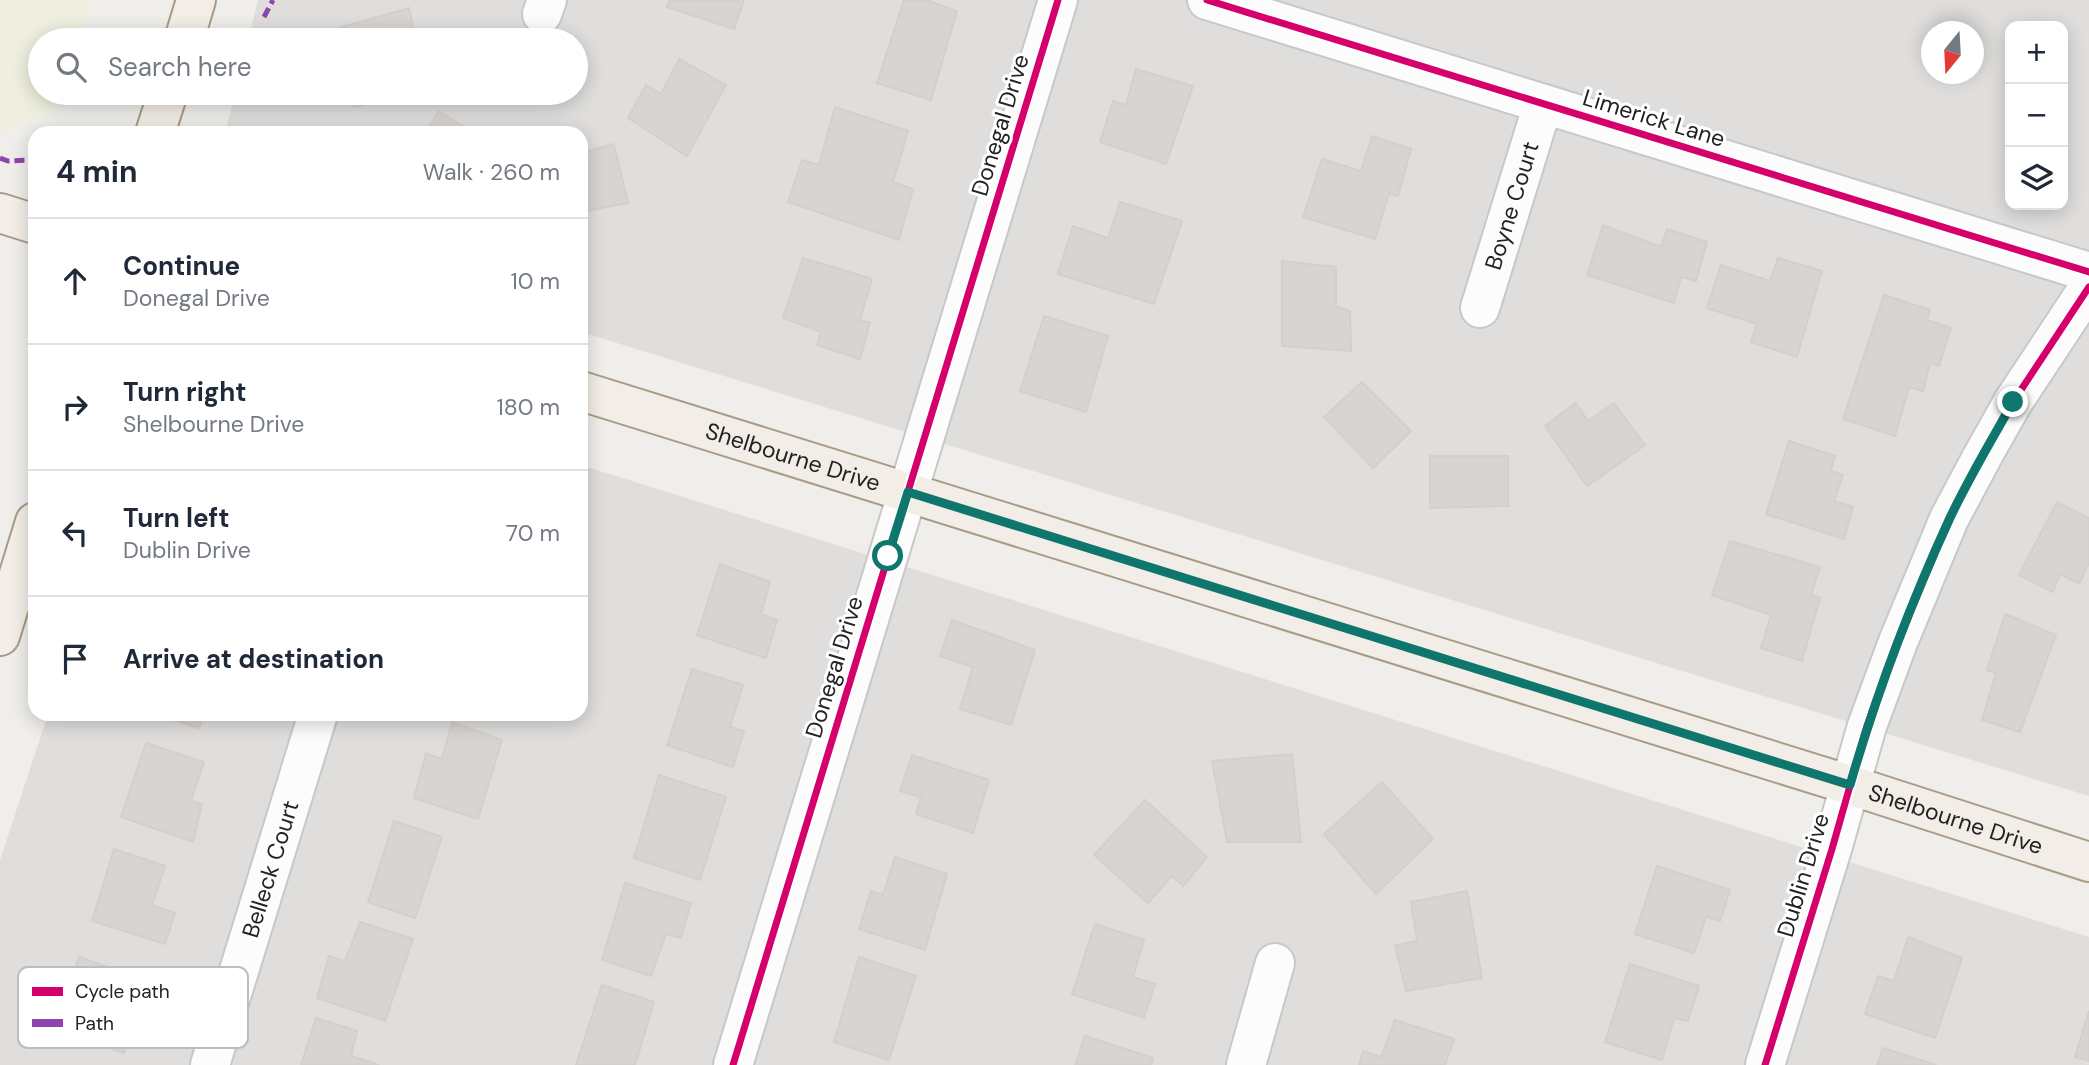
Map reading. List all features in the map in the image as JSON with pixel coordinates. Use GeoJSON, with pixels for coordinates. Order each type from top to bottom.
{"type":"FeatureCollection","features":[{"type":"Feature","properties":{"kind":"main road"},"geometry":{"type":"LineString","coordinates":[[188,28],[196,0]]}},
{"type":"Feature","properties":{"kind":"main road"},"geometry":{"type":"LineString","coordinates":[[157,126],[164,105]]}},
{"type":"Feature","properties":{"kind":"main road"},"geometry":{"type":"LineString","coordinates":[[0,213],[28,222]]}},
{"type":"Feature","properties":{"kind":"main road","name":"Shelbourne Drive"},"geometry":{"type":"LineString","coordinates":[[588,393],[1850,785],[2089,862]]}},
{"type":"Feature","properties":{"kind":"main road"},"geometry":{"type":"LineString","coordinates":[[0,636],[28,545]]}},
{"type":"Feature","properties":{"kind":"street","name":"Donegal Drive"},"geometry":{"type":"LineString","coordinates":[[733,1065],[1058,0]]}},
{"type":"Feature","properties":{"kind":"street","name":"Limerick Lane"},"geometry":{"type":"LineString","coordinates":[[1207,0],[2089,272]]}},
{"type":"Feature","properties":{"kind":"street","name":"Boyne Court"},"geometry":{"type":"LineString","coordinates":[[1480,308],[1543,104]]}},
{"type":"Feature","properties":{"kind":"street","name":"Dublin Drive"},"geometry":{"type":"LineString","coordinates":[[1765,1065],[1867,726],[1898,642],[1949,519],[2013,402],[2089,287]]}},
{"type":"Feature","properties":{"kind":"street","name":"Belleck Court"},"geometry":{"type":"LineString","coordinates":[[240,967],[316,721]]}},
{"type":"Feature","properties":{"kind":"street"},"geometry":{"type":"LineString","coordinates":[[1246,1065],[1275,963]]}},
{"type":"Feature","properties":{"kind":"street","name":"Belleck Court"},"geometry":{"type":"LineString","coordinates":[[210,1065],[215,1048]]}},
{"type":"Feature","properties":{"kind":"shaded area"},"geometry":{"type":"Polygon","coordinates":[[[258,0],[2089,0],[2089,796],[588,334],[588,126],[227,126],[232,105],[588,105],[588,28],[251,28],[258,0]]]}},
{"type":"Feature","properties":{"kind":"shaded area"},"geometry":{"type":"Polygon","coordinates":[[[588,467],[2089,937],[2089,1065],[0,1065],[0,860],[46,721],[588,721],[588,467]]]}},
{"type":"Feature","properties":{"kind":"green space"},"geometry":{"type":"Polygon","coordinates":[[[0,0],[91,0],[81,28],[28,28],[28,105],[54,105],[52,110],[0,134],[0,0]]]}},
{"type":"Feature","properties":{"kind":"building"},"geometry":{"type":"Polygon","coordinates":[[[669,0],[744,0],[734,29],[667,7],[669,0]]]}},
{"type":"Feature","properties":{"kind":"building"},"geometry":{"type":"Polygon","coordinates":[[[904,0],[927,0],[957,11],[931,100],[877,83],[904,0]]]}},
{"type":"Feature","properties":{"kind":"building"},"geometry":{"type":"Polygon","coordinates":[[[409,8],[413,28],[338,28],[409,8]]]}},
{"type":"Feature","properties":{"kind":"building"},"geometry":{"type":"Polygon","coordinates":[[[679,59],[726,85],[687,156],[628,118],[646,85],[661,94],[679,59]]]}},
{"type":"Feature","properties":{"kind":"building"},"geometry":{"type":"Polygon","coordinates":[[[1136,69],[1193,86],[1166,164],[1100,142],[1113,101],[1126,105],[1136,69]]]}},
{"type":"Feature","properties":{"kind":"building"},"geometry":{"type":"Polygon","coordinates":[[[835,107],[908,131],[893,182],[913,189],[899,240],[788,202],[802,160],[819,165],[835,107]]]}},
{"type":"Feature","properties":{"kind":"building"},"geometry":{"type":"Polygon","coordinates":[[[439,111],[462,126],[429,126],[439,111]]]}},
{"type":"Feature","properties":{"kind":"building"},"geometry":{"type":"Polygon","coordinates":[[[1372,136],[1411,149],[1398,196],[1389,193],[1375,239],[1303,217],[1322,159],[1361,171],[1372,136]]]}},
{"type":"Feature","properties":{"kind":"building"},"geometry":{"type":"Polygon","coordinates":[[[614,144],[628,203],[588,211],[588,151],[614,144]]]}},
{"type":"Feature","properties":{"kind":"building"},"geometry":{"type":"Polygon","coordinates":[[[1120,202],[1182,221],[1154,304],[1058,274],[1073,226],[1108,238],[1120,202]]]}},
{"type":"Feature","properties":{"kind":"building"},"geometry":{"type":"Polygon","coordinates":[[[1603,225],[1661,247],[1667,229],[1707,242],[1696,281],[1681,277],[1674,303],[1587,275],[1603,225]]]}},
{"type":"Feature","properties":{"kind":"building"},"geometry":{"type":"Polygon","coordinates":[[[803,258],[872,279],[860,320],[870,323],[860,359],[817,345],[821,332],[783,318],[803,258]]]}},
{"type":"Feature","properties":{"kind":"building"},"geometry":{"type":"Polygon","coordinates":[[[1778,258],[1822,271],[1797,357],[1751,342],[1757,324],[1707,308],[1721,265],[1770,281],[1778,258]]]}},
{"type":"Feature","properties":{"kind":"building"},"geometry":{"type":"Polygon","coordinates":[[[1282,261],[1336,267],[1336,306],[1350,311],[1351,351],[1282,346],[1282,261]]]}},
{"type":"Feature","properties":{"kind":"building"},"geometry":{"type":"Polygon","coordinates":[[[1884,295],[1930,310],[1927,320],[1951,328],[1939,366],[1930,363],[1923,391],[1909,387],[1895,436],[1843,419],[1884,295]]]}},
{"type":"Feature","properties":{"kind":"building"},"geometry":{"type":"Polygon","coordinates":[[[1044,316],[1108,336],[1086,412],[1020,391],[1044,316]]]}},
{"type":"Feature","properties":{"kind":"building"},"geometry":{"type":"Polygon","coordinates":[[[1362,382],[1411,431],[1373,468],[1324,417],[1362,382]]]}},
{"type":"Feature","properties":{"kind":"building"},"geometry":{"type":"Polygon","coordinates":[[[1576,403],[1588,421],[1614,403],[1645,445],[1587,486],[1545,426],[1576,403]]]}},
{"type":"Feature","properties":{"kind":"building"},"geometry":{"type":"Polygon","coordinates":[[[1789,441],[1835,456],[1831,471],[1843,475],[1834,501],[1853,507],[1844,539],[1766,514],[1789,441]]]}},
{"type":"Feature","properties":{"kind":"building"},"geometry":{"type":"Polygon","coordinates":[[[1430,456],[1508,456],[1508,506],[1430,508],[1430,456]]]}},
{"type":"Feature","properties":{"kind":"building"},"geometry":{"type":"Polygon","coordinates":[[[2057,502],[2089,518],[2089,563],[2079,584],[2060,574],[2053,592],[2019,575],[2057,502]]]}},
{"type":"Feature","properties":{"kind":"building"},"geometry":{"type":"Polygon","coordinates":[[[1730,541],[1820,567],[1811,595],[1820,598],[1802,661],[1761,648],[1771,615],[1712,595],[1730,541]]]}},
{"type":"Feature","properties":{"kind":"building"},"geometry":{"type":"Polygon","coordinates":[[[720,564],[770,582],[761,614],[777,620],[766,658],[697,635],[720,564]]]}},
{"type":"Feature","properties":{"kind":"building"},"geometry":{"type":"Polygon","coordinates":[[[2005,614],[2056,635],[2020,732],[1982,720],[1996,673],[1987,670],[2005,614]]]}},
{"type":"Feature","properties":{"kind":"building"},"geometry":{"type":"Polygon","coordinates":[[[952,620],[1035,650],[1011,725],[960,709],[973,667],[940,656],[952,620]]]}},
{"type":"Feature","properties":{"kind":"building"},"geometry":{"type":"Polygon","coordinates":[[[692,669],[743,685],[730,727],[744,731],[733,767],[667,745],[692,669]]]}},
{"type":"Feature","properties":{"kind":"building"},"geometry":{"type":"Polygon","coordinates":[[[178,721],[202,721],[199,728],[178,721]]]}},
{"type":"Feature","properties":{"kind":"building"},"geometry":{"type":"Polygon","coordinates":[[[452,722],[502,740],[478,819],[414,798],[426,753],[442,759],[452,722]]]}},
{"type":"Feature","properties":{"kind":"building"},"geometry":{"type":"Polygon","coordinates":[[[146,743],[204,762],[191,801],[202,804],[193,842],[121,817],[146,743]]]}},
{"type":"Feature","properties":{"kind":"building"},"geometry":{"type":"Polygon","coordinates":[[[1292,754],[1301,842],[1227,842],[1212,761],[1292,754]]]}},
{"type":"Feature","properties":{"kind":"building"},"geometry":{"type":"Polygon","coordinates":[[[912,755],[989,780],[973,833],[916,814],[921,797],[900,791],[912,755]]]}},
{"type":"Feature","properties":{"kind":"building"},"geometry":{"type":"Polygon","coordinates":[[[659,775],[726,797],[700,880],[634,858],[659,775]]]}},
{"type":"Feature","properties":{"kind":"building"},"geometry":{"type":"Polygon","coordinates":[[[1382,782],[1433,839],[1376,894],[1324,834],[1382,782]]]}},
{"type":"Feature","properties":{"kind":"building"},"geometry":{"type":"Polygon","coordinates":[[[1145,800],[1207,857],[1183,886],[1172,876],[1148,903],[1094,855],[1145,800]]]}},
{"type":"Feature","properties":{"kind":"building"},"geometry":{"type":"Polygon","coordinates":[[[394,821],[442,837],[415,918],[368,902],[394,821]]]}},
{"type":"Feature","properties":{"kind":"building"},"geometry":{"type":"Polygon","coordinates":[[[114,849],[165,866],[152,905],[175,913],[165,944],[92,921],[114,849]]]}},
{"type":"Feature","properties":{"kind":"building"},"geometry":{"type":"Polygon","coordinates":[[[895,857],[947,874],[925,950],[859,929],[871,891],[883,895],[895,857]]]}},
{"type":"Feature","properties":{"kind":"building"},"geometry":{"type":"Polygon","coordinates":[[[1657,866],[1730,890],[1720,921],[1706,917],[1694,953],[1635,934],[1657,866]]]}},
{"type":"Feature","properties":{"kind":"building"},"geometry":{"type":"Polygon","coordinates":[[[625,883],[691,903],[681,938],[666,934],[651,976],[602,960],[625,883]]]}},
{"type":"Feature","properties":{"kind":"building"},"geometry":{"type":"Polygon","coordinates":[[[1467,891],[1482,978],[1406,991],[1395,945],[1417,941],[1411,902],[1467,891]]]}},
{"type":"Feature","properties":{"kind":"building"},"geometry":{"type":"Polygon","coordinates":[[[360,922],[413,939],[385,1021],[317,998],[329,956],[345,961],[360,922]]]}},
{"type":"Feature","properties":{"kind":"building"},"geometry":{"type":"Polygon","coordinates":[[[1095,924],[1144,940],[1133,977],[1155,984],[1144,1018],[1072,994],[1095,924]]]}},
{"type":"Feature","properties":{"kind":"building"},"geometry":{"type":"Polygon","coordinates":[[[1908,937],[1962,958],[1935,1038],[1865,1014],[1878,976],[1894,981],[1908,937]]]}},
{"type":"Feature","properties":{"kind":"building"},"geometry":{"type":"Polygon","coordinates":[[[79,957],[108,967],[76,967],[79,957]]]}},
{"type":"Feature","properties":{"kind":"building"},"geometry":{"type":"Polygon","coordinates":[[[859,957],[916,976],[889,1060],[834,1042],[859,957]]]}},
{"type":"Feature","properties":{"kind":"building"},"geometry":{"type":"Polygon","coordinates":[[[1630,964],[1699,986],[1688,1021],[1674,1018],[1662,1060],[1605,1042],[1630,964]]]}},
{"type":"Feature","properties":{"kind":"building"},"geometry":{"type":"Polygon","coordinates":[[[602,985],[654,1002],[635,1065],[576,1065],[602,985]]]}},
{"type":"Feature","properties":{"kind":"building"},"geometry":{"type":"Polygon","coordinates":[[[2089,1011],[2089,1061],[2075,1057],[2089,1011]]]}},
{"type":"Feature","properties":{"kind":"building"},"geometry":{"type":"Polygon","coordinates":[[[316,1018],[357,1031],[351,1056],[379,1065],[301,1065],[316,1018]]]}},
{"type":"Feature","properties":{"kind":"building"},"geometry":{"type":"Polygon","coordinates":[[[1395,1020],[1454,1039],[1445,1065],[1359,1065],[1363,1051],[1381,1057],[1395,1020]]]}},
{"type":"Feature","properties":{"kind":"building"},"geometry":{"type":"Polygon","coordinates":[[[1085,1036],[1153,1058],[1151,1065],[1075,1065],[1085,1036]]]}},
{"type":"Feature","properties":{"kind":"building"},"geometry":{"type":"Polygon","coordinates":[[[108,1048],[125,1048],[124,1053],[108,1048]]]}},
{"type":"Feature","properties":{"kind":"building"},"geometry":{"type":"Polygon","coordinates":[[[1883,1048],[1936,1065],[1877,1065],[1883,1048]]]}},
{"type":"Feature","properties":{"kind":"marked path"},"geometry":{"type":"LineString","coordinates":[[264,17],[273,0]]}},
{"type":"Feature","properties":{"kind":"marked path"},"geometry":{"type":"LineString","coordinates":[[0,158],[8,161],[28,160]]}},
{"type":"Feature","properties":{"kind":"cycle path"},"geometry":{"type":"LineString","coordinates":[[733,1065],[1058,0]]}},
{"type":"Feature","properties":{"kind":"cycle path"},"geometry":{"type":"LineString","coordinates":[[1207,0],[2089,272]]}},
{"type":"Feature","properties":{"kind":"cycle path"},"geometry":{"type":"LineString","coordinates":[[1765,1065],[1867,726],[1898,642],[1949,519],[2013,402],[2089,287]]}},
{"type":"Feature","properties":{"kind":"route"},"geometry":{"type":"LineString","coordinates":[[888,556],[908,492],[1850,785],[1867,726],[1898,642],[1949,519],[2013,402]]}}]}
